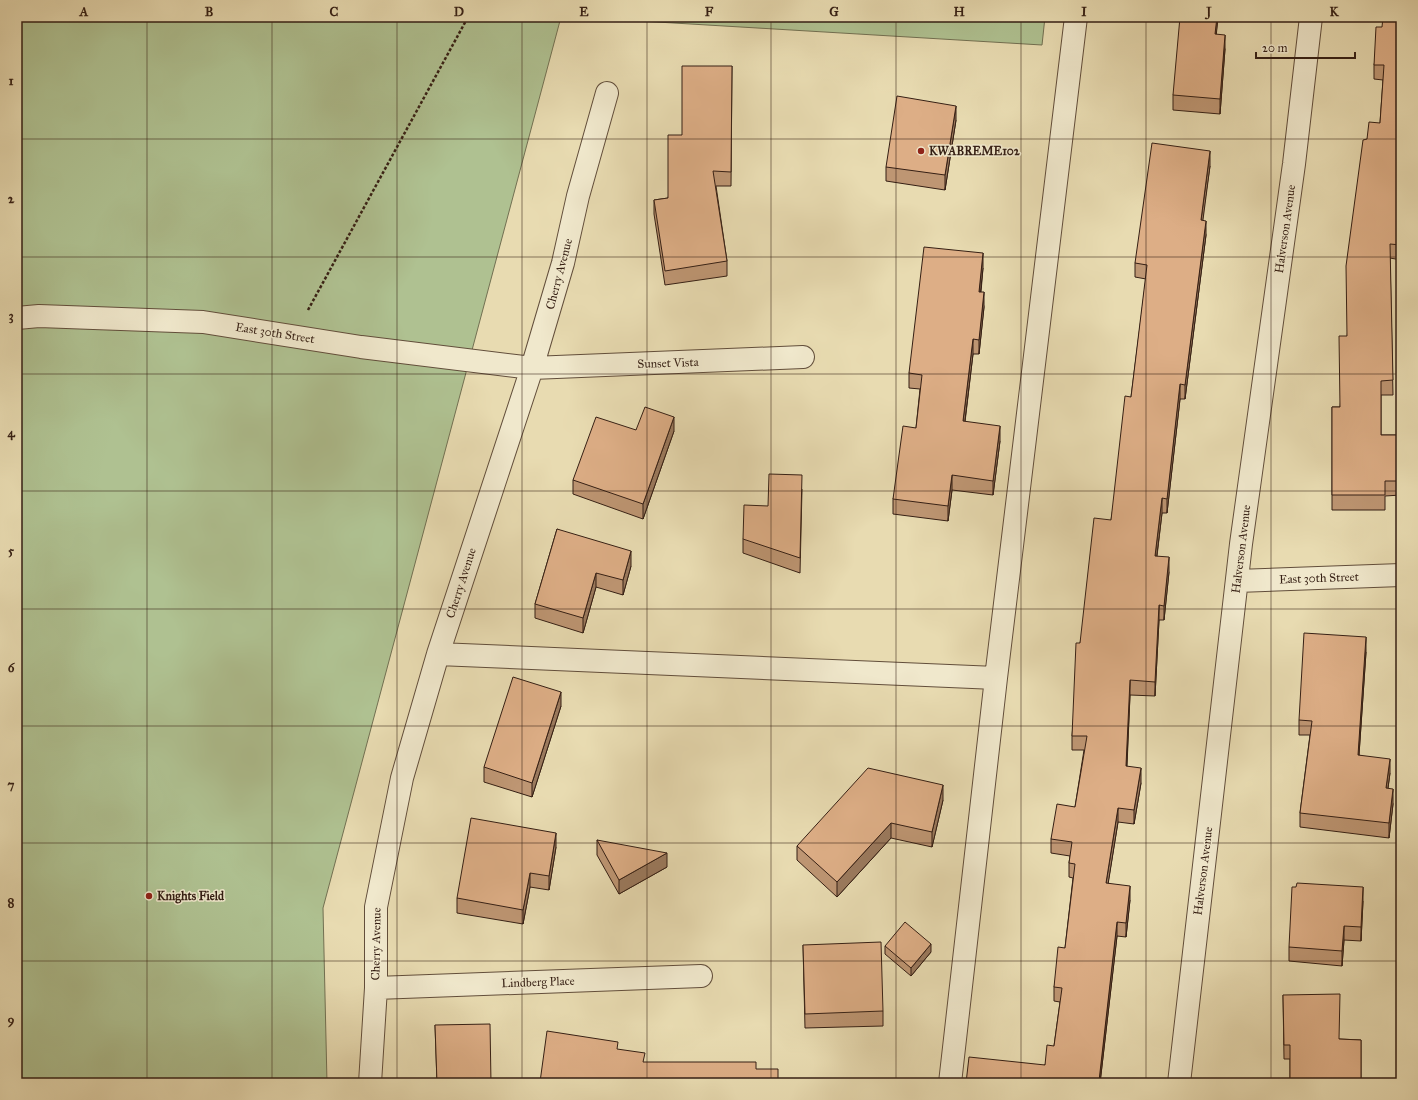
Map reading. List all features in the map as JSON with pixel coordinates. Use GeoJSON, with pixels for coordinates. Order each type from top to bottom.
{"type":"FeatureCollection","features":[{"type":"Feature","properties":{"kind":"street"},"geometry":{"type":"LineString","coordinates":[[950,1083],[996,678],[1076,17]]}},
{"type":"Feature","properties":{"kind":"street","name":"Halverson Avenue"},"geometry":{"type":"LineString","coordinates":[[1179,1083],[1241,544],[1294,164],[1311,17]]}},
{"type":"Feature","properties":{"kind":"street","name":"Cherry Avenue"},"geometry":{"type":"LineString","coordinates":[[370,1083],[376,988],[376,907],[402,778],[438,654],[532,368],[563,263],[578,196],[607,93]]}},
{"type":"Feature","properties":{"kind":"street","name":"East 30th Street"},"geometry":{"type":"LineString","coordinates":[[17,318],[39,316],[203,322],[360,346],[532,368]]}},
{"type":"Feature","properties":{"kind":"street","name":"Sunset Vista"},"geometry":{"type":"LineString","coordinates":[[532,368],[803,358]]}},
{"type":"Feature","properties":{"kind":"street","name":"East 30th Street"},"geometry":{"type":"LineString","coordinates":[[1237,580],[1401,575]]}},
{"type":"Feature","properties":{"kind":"street"},"geometry":{"type":"LineString","coordinates":[[438,654],[996,678]]}},
{"type":"Feature","properties":{"kind":"street","name":"Lindberg Place"},"geometry":{"type":"LineString","coordinates":[[376,988],[701,976]]}},
{"type":"Feature","properties":{"kind":"path"},"geometry":{"type":"LineString","coordinates":[[294,336],[468,17]]}},
{"type":"Feature","properties":{"kind":"green space"},"geometry":{"type":"Polygon","coordinates":[[[17,17],[561,17],[323,908],[327,1083],[17,1083],[17,17]]]}},
{"type":"Feature","properties":{"kind":"green space"},"geometry":{"type":"Polygon","coordinates":[[[1045,17],[1042,45],[590,18],[1045,17]]]}},
{"type":"Feature","properties":{"kind":"building"},"geometry":{"type":"Polygon","coordinates":[[[1180,17],[1217,17],[1215,34],[1225,35],[1220,99],[1173,95],[1180,17]]]}},
{"type":"Feature","properties":{"kind":"building"},"geometry":{"type":"Polygon","coordinates":[[[1383,17],[1401,17],[1401,245],[1390,244],[1393,380],[1381,381],[1381,435],[1401,435],[1401,481],[1385,481],[1385,495],[1332,495],[1332,407],[1340,407],[1339,336],[1347,336],[1346,266],[1363,140],[1367,139],[1369,122],[1380,123],[1384,65],[1374,65],[1376,27],[1382,27],[1383,17]]]}},
{"type":"Feature","properties":{"kind":"building"},"geometry":{"type":"Polygon","coordinates":[[[682,66],[732,66],[731,172],[713,171],[727,261],[665,271],[654,200],[668,198],[668,135],[682,135],[682,66]]]}},
{"type":"Feature","properties":{"kind":"building","name":"KWABREME102"},"geometry":{"type":"Polygon","coordinates":[[[897,96],[956,106],[945,175],[886,167],[897,96]]]}},
{"type":"Feature","properties":{"kind":"building"},"geometry":{"type":"Polygon","coordinates":[[[1152,143],[1210,151],[1201,220],[1206,221],[1185,385],[1180,384],[1167,499],[1162,498],[1155,556],[1169,557],[1164,606],[1159,605],[1155,682],[1130,680],[1126,766],[1141,768],[1134,810],[1118,808],[1106,883],[1130,886],[1126,923],[1117,922],[1099,1081],[1085,1080],[1085,1083],[966,1083],[969,1057],[1045,1065],[1047,1045],[1054,1046],[1062,988],[1054,987],[1058,947],[1065,948],[1075,864],[1069,863],[1072,842],[1051,839],[1057,804],[1075,807],[1087,736],[1072,736],[1076,643],[1080,643],[1094,518],[1111,520],[1125,396],[1131,397],[1147,265],[1135,263],[1152,143]]]}},
{"type":"Feature","properties":{"kind":"building"},"geometry":{"type":"Polygon","coordinates":[[[924,247],[983,253],[979,292],[984,292],[979,340],[973,339],[963,421],[1000,426],[993,481],[952,475],[948,506],[893,499],[903,426],[916,428],[922,375],[909,373],[924,247]]]}},
{"type":"Feature","properties":{"kind":"building"},"geometry":{"type":"Polygon","coordinates":[[[645,407],[674,417],[643,504],[573,480],[596,417],[636,430],[645,407]]]}},
{"type":"Feature","properties":{"kind":"building"},"geometry":{"type":"Polygon","coordinates":[[[769,474],[802,475],[800,558],[743,539],[744,505],[768,506],[769,474]]]}},
{"type":"Feature","properties":{"kind":"building"},"geometry":{"type":"Polygon","coordinates":[[[557,529],[631,551],[623,580],[596,573],[583,618],[535,604],[557,529]]]}},
{"type":"Feature","properties":{"kind":"building"},"geometry":{"type":"Polygon","coordinates":[[[1304,633],[1366,637],[1358,755],[1390,759],[1386,788],[1393,789],[1389,823],[1300,813],[1312,721],[1299,720],[1304,633]]]}},
{"type":"Feature","properties":{"kind":"building"},"geometry":{"type":"Polygon","coordinates":[[[513,677],[561,692],[532,783],[484,767],[513,677]]]}},
{"type":"Feature","properties":{"kind":"building"},"geometry":{"type":"Polygon","coordinates":[[[868,768],[943,785],[932,832],[891,823],[837,882],[797,846],[868,768]]]}},
{"type":"Feature","properties":{"kind":"building"},"geometry":{"type":"Polygon","coordinates":[[[471,818],[556,833],[549,876],[530,873],[523,910],[457,898],[471,818]]]}},
{"type":"Feature","properties":{"kind":"building"},"geometry":{"type":"Polygon","coordinates":[[[597,840],[667,853],[619,880],[597,840]]]}},
{"type":"Feature","properties":{"kind":"building"},"geometry":{"type":"Polygon","coordinates":[[[1297,883],[1363,887],[1361,927],[1344,926],[1342,951],[1289,947],[1292,887],[1296,887],[1297,883]]]}},
{"type":"Feature","properties":{"kind":"building"},"geometry":{"type":"Polygon","coordinates":[[[905,922],[931,944],[911,968],[885,946],[905,922]]]}},
{"type":"Feature","properties":{"kind":"building"},"geometry":{"type":"Polygon","coordinates":[[[881,942],[883,1011],[805,1014],[803,945],[881,942]]]}},
{"type":"Feature","properties":{"kind":"building"},"geometry":{"type":"Polygon","coordinates":[[[1340,994],[1339,1039],[1361,1040],[1361,1082],[1290,1083],[1290,1045],[1284,1045],[1283,995],[1340,994]]]}},
{"type":"Feature","properties":{"kind":"building"},"geometry":{"type":"Polygon","coordinates":[[[490,1024],[491,1083],[437,1083],[435,1025],[490,1024]]]}},
{"type":"Feature","properties":{"kind":"building"},"geometry":{"type":"Polygon","coordinates":[[[547,1031],[618,1042],[617,1049],[645,1053],[643,1062],[756,1062],[756,1069],[778,1069],[778,1083],[540,1082],[547,1031]]]}},
{"type":"Feature","properties":{"kind":"place","name":"KWABREME102"},"geometry":{"type":"Point","coordinates":[921,151]}},
{"type":"Feature","properties":{"kind":"place","name":"Knights Field"},"geometry":{"type":"Point","coordinates":[149,896]}}]}
